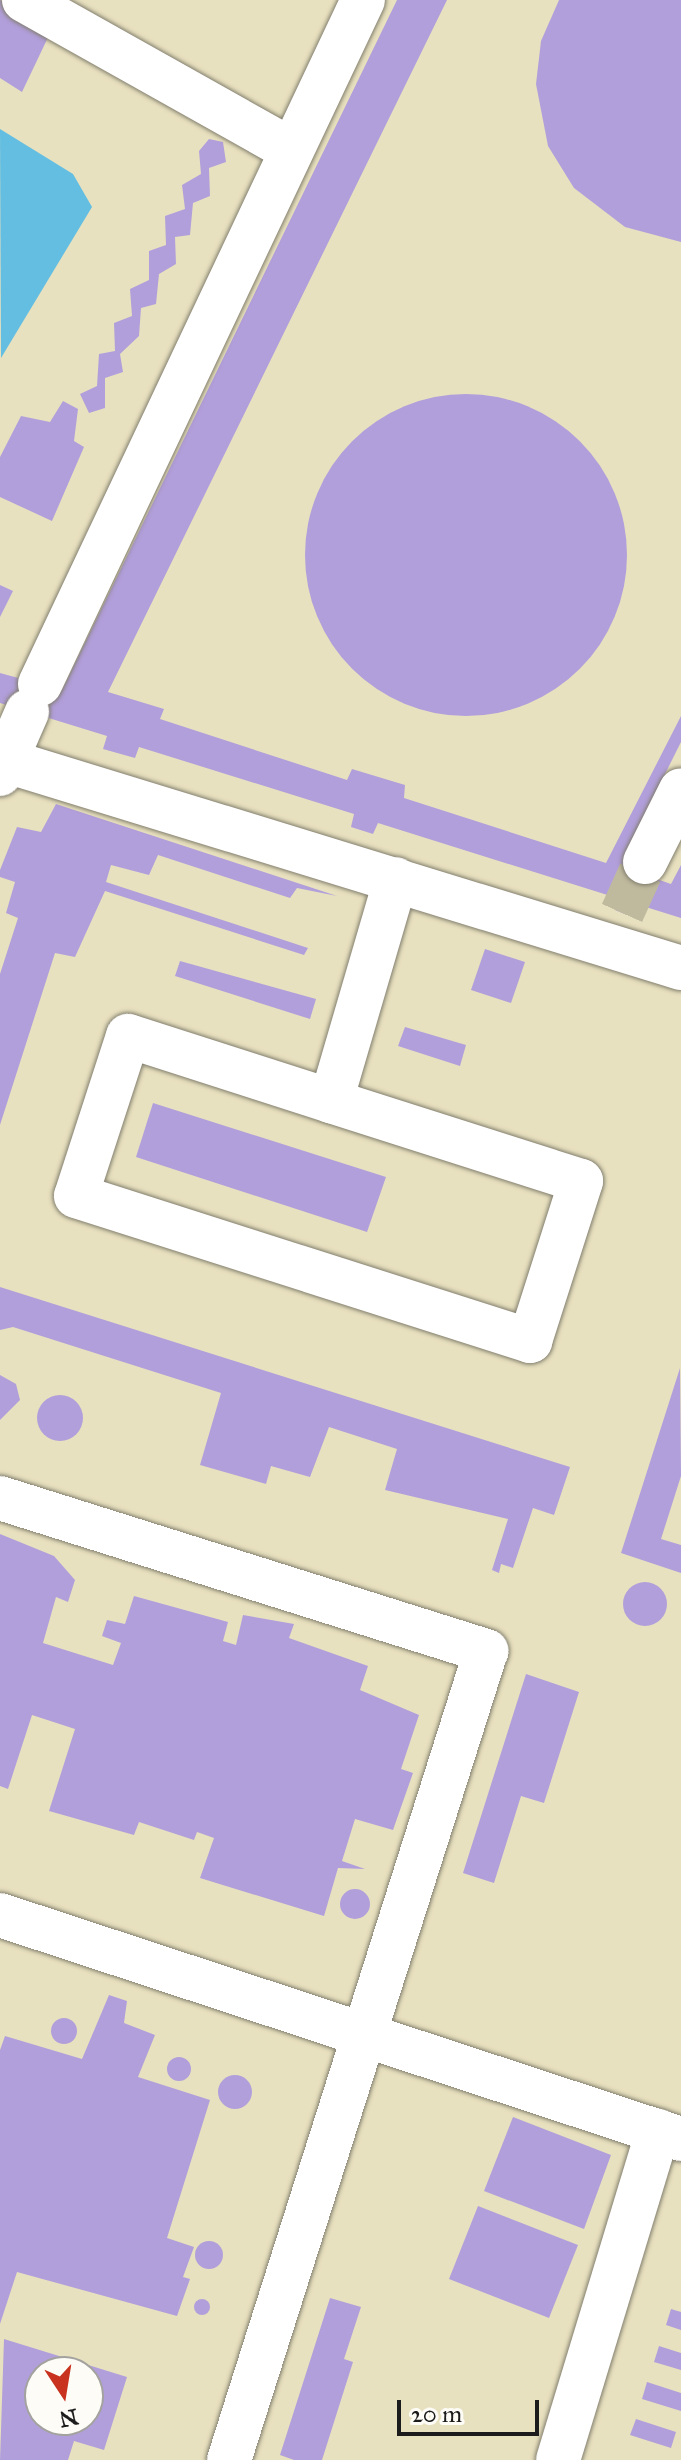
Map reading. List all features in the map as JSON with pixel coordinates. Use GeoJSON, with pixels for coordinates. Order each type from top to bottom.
{"type":"FeatureCollection","features":[{"type":"Feature","properties":{"kind":"lane"},"geometry":{"type":"LineString","coordinates":[[24,0],[290,149]]}},
{"type":"Feature","properties":{"kind":"lane"},"geometry":{"type":"LineString","coordinates":[[363,0],[1,765],[396,879],[616,928],[681,968]]}},
{"type":"Feature","properties":{"kind":"lane"},"geometry":{"type":"LineString","coordinates":[[645,862],[681,790]]}},
{"type":"Feature","properties":{"kind":"lane"},"geometry":{"type":"LineString","coordinates":[[331,1101],[396,879]]}},
{"type":"Feature","properties":{"kind":"lane"},"geometry":{"type":"LineString","coordinates":[[128,1036],[331,1101],[581,1181],[530,1341],[76,1196],[128,1036]]}},
{"type":"Feature","properties":{"kind":"lane"},"geometry":{"type":"LineString","coordinates":[[0,1498],[486,1651],[229,2460]]}},
{"type":"Feature","properties":{"kind":"lane"},"geometry":{"type":"LineString","coordinates":[[0,1915],[670,2135],[558,2460]]}},
{"type":"Feature","properties":{"kind":"water"},"geometry":{"type":"Polygon","coordinates":[[[0,129],[73,174],[92,207],[1,358],[0,129]]]}},
{"type":"Feature","properties":{"kind":"building"},"geometry":{"type":"Polygon","coordinates":[[[0,0],[52,29],[22,92],[0,78],[0,0]]]}},
{"type":"Feature","properties":{"kind":"building"},"geometry":{"type":"Polygon","coordinates":[[[397,0],[447,0],[108,692],[164,709],[160,719],[347,780],[352,769],[405,785],[404,798],[606,863],[681,716],[681,742],[630,844],[645,875],[671,884],[681,865],[681,918],[633,903],[627,915],[615,910],[617,898],[378,823],[373,834],[351,827],[354,814],[139,747],[135,758],[103,749],[107,736],[0,703],[0,673],[62,690],[397,0]]]}},
{"type":"Feature","properties":{"kind":"building"},"geometry":{"type":"Polygon","coordinates":[[[559,0],[681,0],[681,242],[625,227],[574,188],[548,146],[536,84],[541,41],[559,0]]]}},
{"type":"Feature","properties":{"kind":"building"},"geometry":{"type":"Polygon","coordinates":[[[209,139],[223,142],[226,162],[209,168],[210,196],[193,203],[190,235],[175,237],[176,264],[159,274],[156,304],[141,308],[139,336],[120,354],[123,372],[105,378],[105,408],[89,413],[80,394],[97,386],[99,354],[115,351],[114,323],[132,316],[130,289],[149,280],[149,251],[166,245],[165,216],[185,209],[182,185],[201,174],[199,151],[209,139]]]}},
{"type":"Feature","properties":{"kind":"building"},"geometry":{"type":"Polygon","coordinates":[[[450,394],[482,394],[513,401],[542,413],[568,430],[591,453],[615,493],[627,539],[627,571],[615,617],[600,645],[568,680],[542,697],[513,709],[482,716],[450,716],[419,709],[390,697],[364,680],[341,657],[324,631],[312,602],[305,571],[305,539],[312,508],[324,479],[341,453],[364,430],[390,413],[419,401],[450,394]]]}},
{"type":"Feature","properties":{"kind":"building"},"geometry":{"type":"Polygon","coordinates":[[[63,401],[78,409],[74,441],[84,447],[52,521],[0,497],[0,457],[21,416],[50,422],[63,401]]]}},
{"type":"Feature","properties":{"kind":"building"},"geometry":{"type":"Polygon","coordinates":[[[0,585],[13,591],[0,617],[0,585]]]}},
{"type":"Feature","properties":{"kind":"building"},"geometry":{"type":"Polygon","coordinates":[[[56,804],[337,896],[297,888],[290,898],[158,855],[149,875],[111,865],[106,882],[308,948],[304,955],[105,891],[75,957],[55,953],[0,1125],[0,974],[18,918],[6,913],[15,882],[0,877],[0,870],[17,827],[41,832],[56,804]]]}},
{"type":"Feature","properties":{"kind":"building"},"geometry":{"type":"Polygon","coordinates":[[[485,949],[525,962],[511,1003],[471,990],[485,949]]]}},
{"type":"Feature","properties":{"kind":"building"},"geometry":{"type":"Polygon","coordinates":[[[180,961],[316,999],[310,1019],[175,976],[180,961]]]}},
{"type":"Feature","properties":{"kind":"building"},"geometry":{"type":"Polygon","coordinates":[[[405,1027],[466,1045],[460,1066],[398,1046],[405,1027]]]}},
{"type":"Feature","properties":{"kind":"building"},"geometry":{"type":"Polygon","coordinates":[[[153,1103],[386,1177],[367,1232],[136,1157],[153,1103]]]}},
{"type":"Feature","properties":{"kind":"building"},"geometry":{"type":"Polygon","coordinates":[[[0,1287],[570,1467],[554,1515],[533,1508],[513,1568],[501,1564],[499,1573],[492,1570],[508,1519],[385,1490],[397,1449],[329,1427],[310,1477],[271,1466],[266,1484],[200,1465],[221,1393],[13,1327],[0,1330],[0,1287]]]}},
{"type":"Feature","properties":{"kind":"building"},"geometry":{"type":"Polygon","coordinates":[[[680,1368],[681,1476],[661,1539],[681,1545],[681,1573],[621,1553],[680,1368]]]}},
{"type":"Feature","properties":{"kind":"building"},"geometry":{"type":"Polygon","coordinates":[[[0,1375],[16,1384],[20,1400],[0,1420],[0,1375]]]}},
{"type":"Feature","properties":{"kind":"building"},"geometry":{"type":"Polygon","coordinates":[[[60,1395],[77,1401],[83,1418],[77,1435],[60,1441],[43,1435],[37,1418],[43,1401],[60,1395]]]}},
{"type":"Feature","properties":{"kind":"building"},"geometry":{"type":"Polygon","coordinates":[[[0,1534],[54,1556],[75,1580],[68,1602],[56,1597],[43,1643],[113,1665],[121,1643],[102,1636],[107,1620],[125,1624],[134,1596],[228,1622],[223,1641],[236,1645],[243,1615],[294,1624],[289,1638],[368,1666],[360,1690],[419,1715],[401,1769],[413,1773],[393,1830],[355,1819],[342,1861],[365,1869],[338,1868],[324,1916],[200,1878],[214,1838],[197,1832],[194,1840],[139,1822],[134,1835],[49,1811],[75,1729],[32,1715],[8,1789],[0,1786],[0,1534]]]}},
{"type":"Feature","properties":{"kind":"building"},"geometry":{"type":"Polygon","coordinates":[[[645,1582],[660,1589],[667,1604],[660,1619],[645,1626],[630,1619],[623,1604],[630,1589],[645,1582]]]}},
{"type":"Feature","properties":{"kind":"building"},"geometry":{"type":"Polygon","coordinates":[[[526,1674],[579,1692],[544,1803],[521,1796],[494,1883],[463,1873],[526,1674]]]}},
{"type":"Feature","properties":{"kind":"building"},"geometry":{"type":"Polygon","coordinates":[[[355,1889],[366,1893],[370,1904],[366,1915],[355,1919],[344,1915],[340,1904],[344,1893],[355,1889]]]}},
{"type":"Feature","properties":{"kind":"building"},"geometry":{"type":"Polygon","coordinates":[[[109,1995],[127,2001],[124,2023],[155,2035],[138,2077],[210,2100],[167,2238],[194,2247],[183,2277],[190,2279],[177,2316],[17,2272],[0,2324],[0,2050],[5,2036],[82,2059],[109,1995]]]}},
{"type":"Feature","properties":{"kind":"building"},"geometry":{"type":"Polygon","coordinates":[[[64,2018],[73,2022],[77,2031],[73,2040],[64,2044],[55,2040],[51,2031],[55,2022],[64,2018]]]}},
{"type":"Feature","properties":{"kind":"building"},"geometry":{"type":"Polygon","coordinates":[[[179,2057],[188,2060],[191,2069],[188,2078],[179,2081],[170,2078],[167,2069],[170,2060],[179,2057]]]}},
{"type":"Feature","properties":{"kind":"building"},"geometry":{"type":"Polygon","coordinates":[[[235,2075],[247,2080],[252,2092],[247,2104],[235,2109],[223,2104],[218,2092],[223,2080],[235,2075]]]}},
{"type":"Feature","properties":{"kind":"building"},"geometry":{"type":"Polygon","coordinates":[[[513,2117],[611,2155],[584,2229],[484,2191],[513,2117]]]}},
{"type":"Feature","properties":{"kind":"building"},"geometry":{"type":"Polygon","coordinates":[[[478,2206],[578,2245],[549,2318],[449,2279],[478,2206]]]}},
{"type":"Feature","properties":{"kind":"building"},"geometry":{"type":"Polygon","coordinates":[[[209,2241],[219,2245],[223,2255],[219,2265],[209,2269],[199,2265],[195,2255],[199,2245],[209,2241]]]}},
{"type":"Feature","properties":{"kind":"building"},"geometry":{"type":"Polygon","coordinates":[[[330,2298],[361,2307],[344,2359],[353,2362],[322,2460],[294,2460],[280,2455],[330,2298]]]}},
{"type":"Feature","properties":{"kind":"building"},"geometry":{"type":"Polygon","coordinates":[[[199,2299],[205,2299],[210,2307],[208,2313],[199,2315],[194,2310],[194,2304],[199,2299]]]}},
{"type":"Feature","properties":{"kind":"building"},"geometry":{"type":"Polygon","coordinates":[[[671,2309],[681,2312],[681,2330],[666,2325],[671,2309]]]}},
{"type":"Feature","properties":{"kind":"building"},"geometry":{"type":"Polygon","coordinates":[[[4,2339],[59,2356],[24,2356],[24,2436],[104,2436],[104,2370],[127,2377],[104,2450],[74,2441],[68,2460],[0,2460],[4,2339]]]}},
{"type":"Feature","properties":{"kind":"building"},"geometry":{"type":"Polygon","coordinates":[[[659,2346],[681,2353],[681,2370],[654,2362],[659,2346]]]}},
{"type":"Feature","properties":{"kind":"building"},"geometry":{"type":"Polygon","coordinates":[[[647,2382],[681,2393],[681,2411],[642,2399],[647,2382]]]}},
{"type":"Feature","properties":{"kind":"building"},"geometry":{"type":"Polygon","coordinates":[[[636,2419],[676,2432],[671,2448],[630,2435],[636,2419]]]}},
{"type":"Feature","properties":{"kind":"tunnel"},"geometry":{"type":"LineString","coordinates":[[622,913],[645,862]]}}]}
